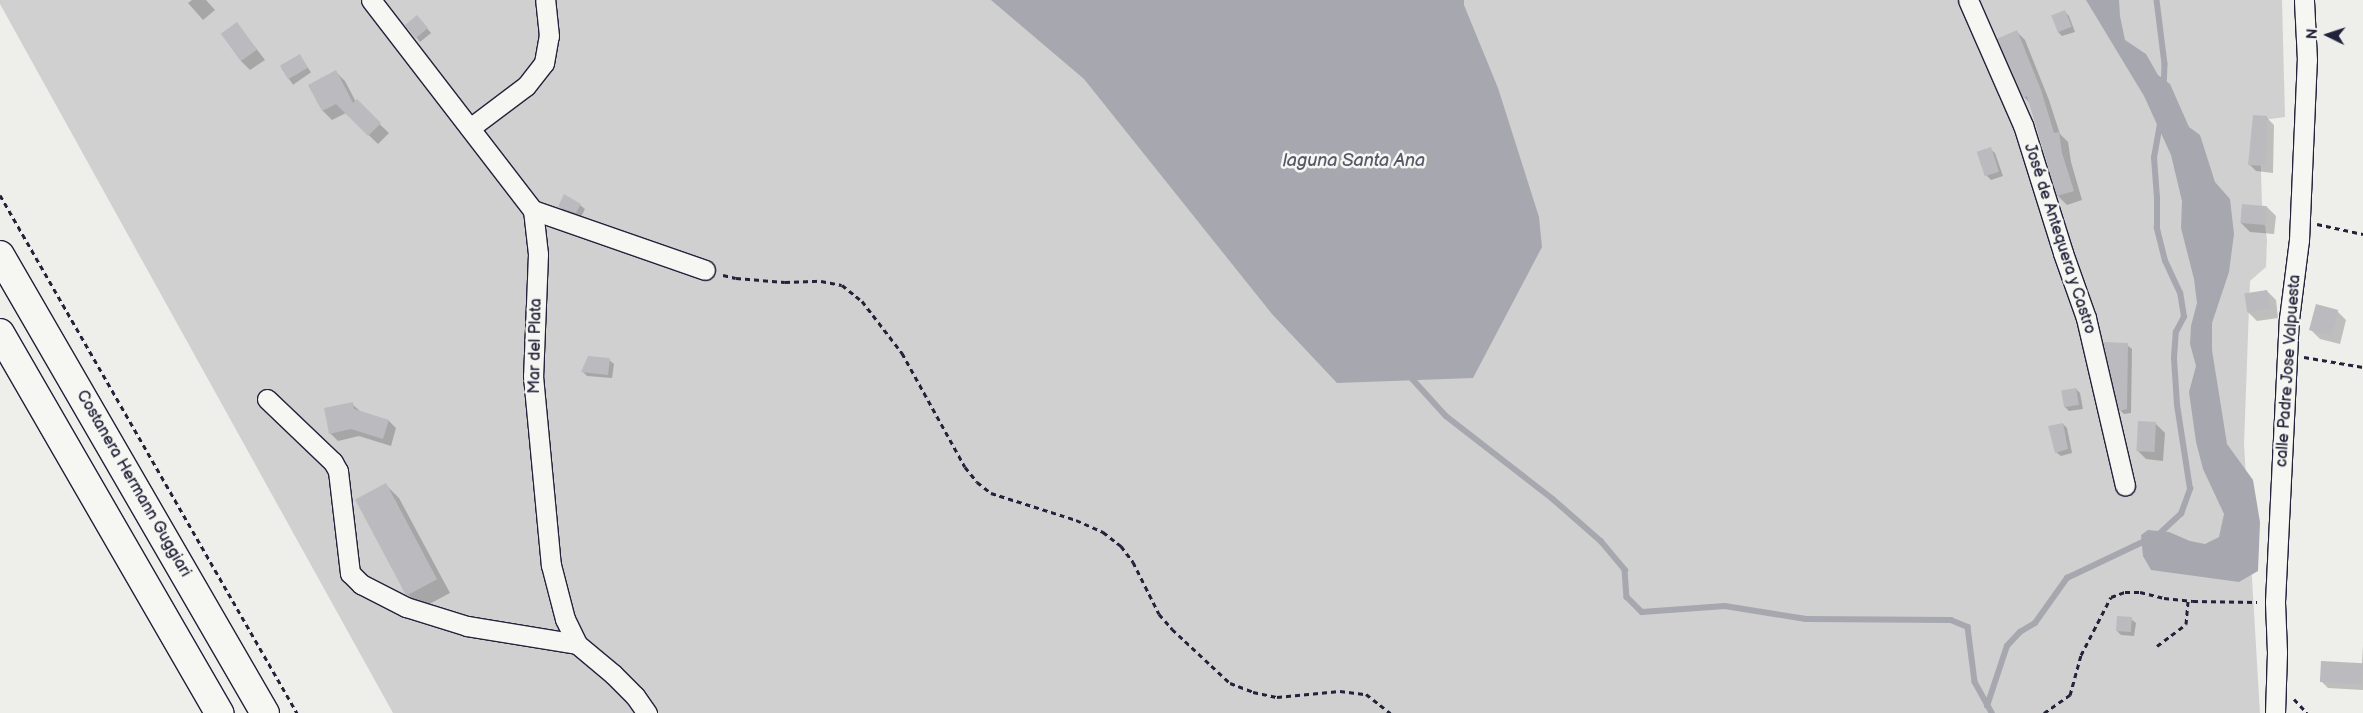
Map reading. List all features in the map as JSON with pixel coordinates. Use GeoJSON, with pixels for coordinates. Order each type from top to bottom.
{"type":"FeatureCollection","features":[{"type":"Feature","properties":{"kind":"highway","name":"Costanera Hermann Guggiari"},"geometry":{"type":"LineString","coordinates":[[0,255],[266,713]]}},
{"type":"Feature","properties":{"kind":"highway"},"geometry":{"type":"LineString","coordinates":[[0,333],[219,713]]}},
{"type":"Feature","properties":{"kind":"street"},"geometry":{"type":"LineString","coordinates":[[371,0],[533,210],[705,270]]}},
{"type":"Feature","properties":{"kind":"street"},"geometry":{"type":"LineString","coordinates":[[470,128],[526,86],[544,63],[550,36],[545,0]]}},
{"type":"Feature","properties":{"kind":"street","name":"José de Antequera y Castro"},"geometry":{"type":"LineString","coordinates":[[1968,0],[2023,125],[2062,253],[2086,318],[2125,486]]}},
{"type":"Feature","properties":{"kind":"street","name":"calle Padre Jose Valpuesta"},"geometry":{"type":"LineString","coordinates":[[2276,713],[2277,652],[2275,602],[2289,319],[2300,218],[2307,60],[2304,0]]}},
{"type":"Feature","properties":{"kind":"street","name":"Mar del Plata"},"geometry":{"type":"LineString","coordinates":[[533,210],[538,254],[533,376],[551,565],[565,619],[577,644],[619,680],[635,696],[647,713]]}},
{"type":"Feature","properties":{"kind":"street"},"geometry":{"type":"LineString","coordinates":[[266,399],[333,462],[338,471],[350,573],[361,584],[406,607],[467,626],[577,644]]}},
{"type":"Feature","properties":{"kind":"path"},"geometry":{"type":"LineString","coordinates":[[0,195],[297,713]]}},
{"type":"Feature","properties":{"kind":"path"},"geometry":{"type":"LineString","coordinates":[[2300,218],[2363,234]]}},
{"type":"Feature","properties":{"kind":"path"},"geometry":{"type":"LineString","coordinates":[[705,270],[736,278],[785,282],[821,281],[842,285],[862,301],[902,353],[965,467],[977,482],[992,493],[1076,520],[1103,532],[1121,546],[1134,562],[1159,614],[1172,629],[1230,683],[1253,692],[1277,697],[1340,690],[1366,694],[1390,713]]}},
{"type":"Feature","properties":{"kind":"path"},"geometry":{"type":"LineString","coordinates":[[2288,355],[2363,367]]}},
{"type":"Feature","properties":{"kind":"path"},"geometry":{"type":"LineString","coordinates":[[2044,713],[2070,695],[2081,654],[2111,597],[2125,592],[2140,592],[2164,598],[2188,600],[2275,602]]}},
{"type":"Feature","properties":{"kind":"path"},"geometry":{"type":"LineString","coordinates":[[2157,646],[2186,624],[2188,600]]}},
{"type":"Feature","properties":{"kind":"shaded area"},"geometry":{"type":"Polygon","coordinates":[[[0,0],[2282,0],[2285,117],[2263,120],[2260,142],[2262,203],[2267,240],[2266,267],[2250,281],[2244,444],[2260,713],[393,713],[0,4],[0,0]]]}},
{"type":"Feature","properties":{"kind":"water","name":"laguna Santa Ana"},"geometry":{"type":"Polygon","coordinates":[[[991,0],[1464,0],[1464,5],[1498,88],[1539,217],[1542,247],[1473,378],[1337,383],[1272,314],[1084,79],[991,0]]]}},
{"type":"Feature","properties":{"kind":"water"},"geometry":{"type":"Polygon","coordinates":[[[2086,0],[2119,0],[2125,40],[2146,54],[2158,75],[2170,84],[2189,127],[2200,135],[2215,182],[2230,199],[2234,234],[2229,272],[2212,323],[2212,350],[2227,444],[2253,480],[2260,522],[2258,571],[2239,582],[2151,570],[2143,556],[2141,535],[2148,530],[2169,532],[2190,541],[2205,544],[2219,537],[2224,514],[2203,469],[2196,442],[2189,392],[2196,366],[2190,344],[2191,326],[2197,303],[2194,279],[2181,228],[2182,201],[2171,155],[2144,96],[2086,0]]]}},
{"type":"Feature","properties":{"kind":"building"},"geometry":{"type":"Polygon","coordinates":[[[2065,10],[2072,27],[2058,32],[2051,16],[2065,10]]]}},
{"type":"Feature","properties":{"kind":"building"},"geometry":{"type":"Polygon","coordinates":[[[417,15],[428,28],[416,38],[405,25],[417,15]]]}},
{"type":"Feature","properties":{"kind":"building"},"geometry":{"type":"Polygon","coordinates":[[[237,22],[257,50],[241,61],[221,34],[237,22]]]}},
{"type":"Feature","properties":{"kind":"building"},"geometry":{"type":"Polygon","coordinates":[[[2017,30],[2041,90],[2054,133],[2059,132],[2062,153],[2074,191],[2057,196],[2027,96],[2023,98],[1997,39],[2017,30]]]}},
{"type":"Feature","properties":{"kind":"building"},"geometry":{"type":"Polygon","coordinates":[[[300,54],[308,68],[288,79],[280,66],[300,54]]]}},
{"type":"Feature","properties":{"kind":"building"},"geometry":{"type":"Polygon","coordinates":[[[336,70],[353,103],[357,99],[381,123],[368,136],[336,104],[322,111],[308,85],[336,70]]]}},
{"type":"Feature","properties":{"kind":"building"},"geometry":{"type":"Polygon","coordinates":[[[2253,115],[2267,116],[2266,166],[2248,165],[2253,115]]]}},
{"type":"Feature","properties":{"kind":"building"},"geometry":{"type":"Polygon","coordinates":[[[1991,147],[1999,172],[1985,176],[1977,152],[1991,147]]]}},
{"type":"Feature","properties":{"kind":"building"},"geometry":{"type":"Polygon","coordinates":[[[564,194],[581,204],[576,213],[558,207],[564,194]]]}},
{"type":"Feature","properties":{"kind":"building"},"geometry":{"type":"Polygon","coordinates":[[[2242,204],[2267,206],[2265,225],[2240,223],[2242,204]]]}},
{"type":"Feature","properties":{"kind":"building"},"geometry":{"type":"Polygon","coordinates":[[[2267,290],[2270,309],[2247,312],[2244,294],[2267,290]]]}},
{"type":"Feature","properties":{"kind":"building"},"geometry":{"type":"Polygon","coordinates":[[[2316,304],[2338,310],[2331,336],[2309,330],[2316,304]]]}},
{"type":"Feature","properties":{"kind":"building"},"geometry":{"type":"Polygon","coordinates":[[[2103,342],[2128,343],[2127,409],[2119,411],[2103,342]]]}},
{"type":"Feature","properties":{"kind":"building"},"geometry":{"type":"Polygon","coordinates":[[[588,356],[610,358],[608,375],[581,372],[588,356]]]}},
{"type":"Feature","properties":{"kind":"building"},"geometry":{"type":"Polygon","coordinates":[[[2076,388],[2079,405],[2064,407],[2061,391],[2076,388]]]}},
{"type":"Feature","properties":{"kind":"building"},"geometry":{"type":"Polygon","coordinates":[[[353,402],[354,409],[389,420],[383,439],[351,429],[329,434],[324,408],[353,402]]]}},
{"type":"Feature","properties":{"kind":"building"},"geometry":{"type":"Polygon","coordinates":[[[2138,421],[2156,422],[2154,452],[2136,451],[2138,421]]]}},
{"type":"Feature","properties":{"kind":"building"},"geometry":{"type":"Polygon","coordinates":[[[2063,423],[2068,449],[2055,453],[2048,426],[2063,423]]]}},
{"type":"Feature","properties":{"kind":"building"},"geometry":{"type":"Polygon","coordinates":[[[386,483],[437,579],[406,596],[355,499],[386,483]]]}},
{"type":"Feature","properties":{"kind":"building"},"geometry":{"type":"Polygon","coordinates":[[[2117,616],[2132,617],[2131,632],[2116,631],[2117,616]]]}},
{"type":"Feature","properties":{"kind":"building"},"geometry":{"type":"Polygon","coordinates":[[[2321,661],[2363,663],[2362,684],[2320,682],[2321,661]]]}},
{"type":"Feature","properties":{"kind":"waterway"},"geometry":{"type":"LineString","coordinates":[[2157,0],[2165,64],[2164,87]]}},
{"type":"Feature","properties":{"kind":"waterway"},"geometry":{"type":"LineString","coordinates":[[2157,536],[2181,514],[2190,489],[2177,405],[2174,358],[2176,332],[2184,317],[2180,293],[2165,261],[2157,228],[2154,158],[2160,124]]}},
{"type":"Feature","properties":{"kind":"waterway"},"geometry":{"type":"LineString","coordinates":[[1409,375],[1446,416],[1553,499],[1601,541],[1625,570],[1627,597],[1642,612],[1725,606],[1806,619],[1951,620],[1968,627],[1975,682],[1992,713]]}},
{"type":"Feature","properties":{"kind":"waterway"},"geometry":{"type":"LineString","coordinates":[[1987,706],[2007,646],[2020,632],[2035,623],[2067,578],[2149,539]]}}]}
